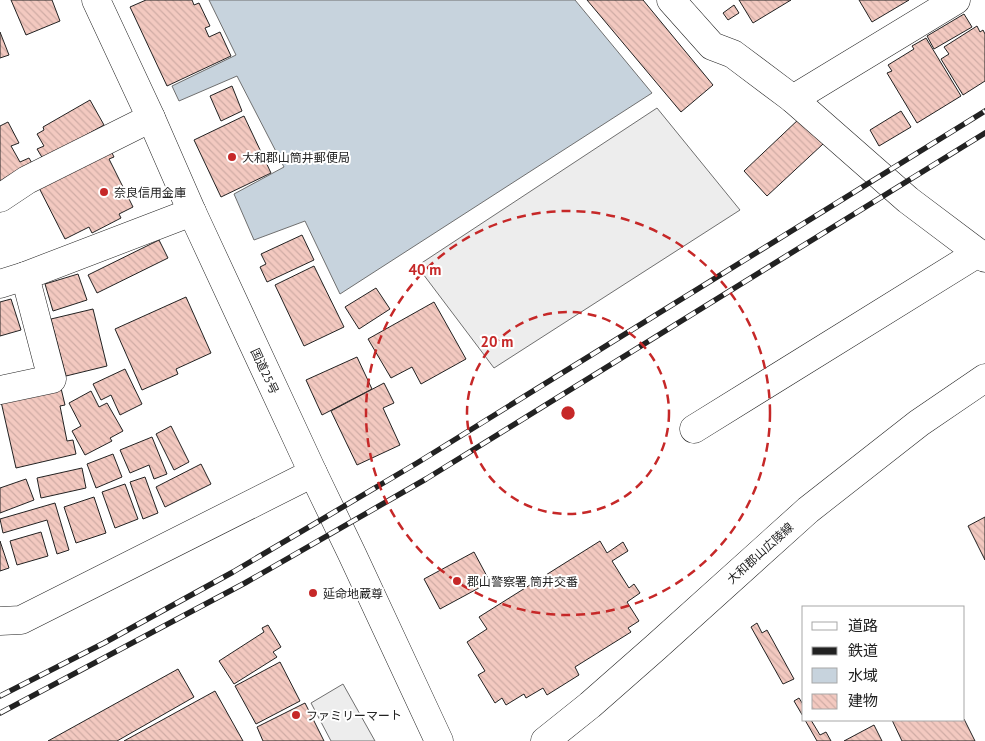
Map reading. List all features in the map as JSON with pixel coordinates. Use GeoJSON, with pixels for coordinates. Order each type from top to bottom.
{"type":"FeatureCollection","features":[{"type":"Feature","properties":{"kind":"main road","name":"国道25号"},"geometry":{"type":"LineString","coordinates":[[96,0],[312,473],[439,741]]}},
{"type":"Feature","properties":{"kind":"main road"},"geometry":{"type":"LineString","coordinates":[[671,0],[712,46],[733,54],[794,99],[908,200],[982,255],[694,430]]}},
{"type":"Feature","properties":{"kind":"main road"},"geometry":{"type":"LineString","coordinates":[[794,99],[956,0]]}},
{"type":"Feature","properties":{"kind":"main road"},"geometry":{"type":"LineString","coordinates":[[0,198],[27,180],[151,118]]}},
{"type":"Feature","properties":{"kind":"main road"},"geometry":{"type":"LineString","coordinates":[[0,390],[52,379],[13,280],[192,212]]}},
{"type":"Feature","properties":{"kind":"main road","name":"大和郡山広陵線"},"geometry":{"type":"LineString","coordinates":[[545,741],[590,705],[808,510],[919,423],[985,378]]}},
{"type":"Feature","properties":{"kind":"main road"},"geometry":{"type":"LineString","coordinates":[[0,621],[21,620],[312,473]]}},
{"type":"Feature","properties":{"kind":"shaded area"},"geometry":{"type":"Polygon","coordinates":[[[657,108],[740,210],[494,368],[417,266],[657,108]]]}},
{"type":"Feature","properties":{"kind":"shaded area"},"geometry":{"type":"Polygon","coordinates":[[[343,684],[375,741],[331,741],[311,703],[343,684]]]}},
{"type":"Feature","properties":{"kind":"water"},"geometry":{"type":"Polygon","coordinates":[[[209,0],[575,0],[652,93],[340,294],[305,221],[254,240],[234,194],[284,167],[237,76],[179,101],[172,86],[236,55],[209,0]]]}},
{"type":"Feature","properties":{"kind":"building"},"geometry":{"type":"Polygon","coordinates":[[[11,0],[52,0],[60,21],[26,35],[11,0]]]}},
{"type":"Feature","properties":{"kind":"building"},"geometry":{"type":"Polygon","coordinates":[[[146,0],[192,0],[194,5],[199,3],[210,26],[205,28],[209,37],[220,32],[231,56],[167,86],[130,7],[146,0]]]}},
{"type":"Feature","properties":{"kind":"building"},"geometry":{"type":"Polygon","coordinates":[[[587,0],[643,0],[713,85],[681,112],[587,0]]]}},
{"type":"Feature","properties":{"kind":"building"},"geometry":{"type":"Polygon","coordinates":[[[739,0],[791,0],[753,23],[739,0]]]}},
{"type":"Feature","properties":{"kind":"building"},"geometry":{"type":"Polygon","coordinates":[[[859,0],[909,0],[872,22],[859,0]]]}},
{"type":"Feature","properties":{"kind":"building"},"geometry":{"type":"Polygon","coordinates":[[[734,5],[739,13],[728,20],[723,13],[734,5]]]}},
{"type":"Feature","properties":{"kind":"building"},"geometry":{"type":"Polygon","coordinates":[[[964,14],[972,27],[934,49],[927,36],[964,14]]]}},
{"type":"Feature","properties":{"kind":"building"},"geometry":{"type":"Polygon","coordinates":[[[977,26],[980,32],[983,30],[985,34],[985,81],[963,95],[941,59],[949,54],[944,47],[977,26]]]}},
{"type":"Feature","properties":{"kind":"building"},"geometry":{"type":"Polygon","coordinates":[[[0,32],[9,55],[0,58],[0,32]]]}},
{"type":"Feature","properties":{"kind":"building"},"geometry":{"type":"Polygon","coordinates":[[[926,38],[961,96],[917,123],[887,73],[892,71],[888,65],[914,49],[912,46],[926,38]]]}},
{"type":"Feature","properties":{"kind":"building"},"geometry":{"type":"Polygon","coordinates":[[[232,86],[242,111],[221,121],[210,96],[232,86]]]}},
{"type":"Feature","properties":{"kind":"building"},"geometry":{"type":"Polygon","coordinates":[[[90,100],[104,125],[43,159],[37,149],[44,146],[37,134],[44,130],[43,127],[90,100]]]}},
{"type":"Feature","properties":{"kind":"building"},"geometry":{"type":"Polygon","coordinates":[[[901,111],[911,127],[879,146],[870,130],[901,111]]]}},
{"type":"Feature","properties":{"kind":"building","name":"大和郡山筒井郵便局"},"geometry":{"type":"Polygon","coordinates":[[[244,116],[271,173],[221,197],[194,140],[244,116]]]}},
{"type":"Feature","properties":{"kind":"building"},"geometry":{"type":"Polygon","coordinates":[[[800,118],[823,144],[767,196],[744,171],[800,118]]]}},
{"type":"Feature","properties":{"kind":"building"},"geometry":{"type":"Polygon","coordinates":[[[8,122],[19,143],[11,146],[20,162],[29,158],[33,165],[0,182],[0,126],[8,122]]]}},
{"type":"Feature","properties":{"kind":"building"},"geometry":{"type":"Polygon","coordinates":[[[106,141],[114,157],[109,159],[133,207],[119,214],[121,218],[92,233],[89,227],[65,239],[34,178],[106,141]]]}},
{"type":"Feature","properties":{"kind":"building"},"geometry":{"type":"Polygon","coordinates":[[[302,235],[314,260],[267,282],[260,267],[266,264],[261,254],[302,235]]]}},
{"type":"Feature","properties":{"kind":"building"},"geometry":{"type":"Polygon","coordinates":[[[159,240],[168,258],[97,293],[88,275],[159,240]]]}},
{"type":"Feature","properties":{"kind":"building"},"geometry":{"type":"Polygon","coordinates":[[[314,266],[344,327],[304,346],[275,285],[314,266]]]}},
{"type":"Feature","properties":{"kind":"building"},"geometry":{"type":"Polygon","coordinates":[[[78,274],[87,300],[53,311],[45,284],[78,274]]]}},
{"type":"Feature","properties":{"kind":"building"},"geometry":{"type":"Polygon","coordinates":[[[376,288],[390,309],[359,329],[345,307],[376,288]]]}},
{"type":"Feature","properties":{"kind":"building"},"geometry":{"type":"Polygon","coordinates":[[[186,297],[211,353],[176,369],[178,374],[142,390],[115,329],[186,297]]]}},
{"type":"Feature","properties":{"kind":"building"},"geometry":{"type":"Polygon","coordinates":[[[11,299],[21,330],[0,336],[0,302],[11,299]]]}},
{"type":"Feature","properties":{"kind":"building"},"geometry":{"type":"Polygon","coordinates":[[[434,302],[466,359],[421,384],[412,367],[391,378],[368,339],[434,302]]]}},
{"type":"Feature","properties":{"kind":"building"},"geometry":{"type":"Polygon","coordinates":[[[93,309],[107,366],[66,376],[51,319],[93,309]]]}},
{"type":"Feature","properties":{"kind":"building"},"geometry":{"type":"Polygon","coordinates":[[[357,357],[372,389],[322,415],[306,380],[357,357]]]}},
{"type":"Feature","properties":{"kind":"building"},"geometry":{"type":"Polygon","coordinates":[[[125,369],[142,404],[120,415],[111,395],[101,400],[93,384],[125,369]]]}},
{"type":"Feature","properties":{"kind":"building"},"geometry":{"type":"Polygon","coordinates":[[[384,383],[394,403],[383,408],[400,445],[357,465],[331,411],[384,383]]]}},
{"type":"Feature","properties":{"kind":"building"},"geometry":{"type":"Polygon","coordinates":[[[60,384],[65,405],[60,406],[67,441],[73,440],[76,454],[16,468],[0,397],[60,384]]]}},
{"type":"Feature","properties":{"kind":"building"},"geometry":{"type":"Polygon","coordinates":[[[91,391],[99,407],[107,403],[123,431],[110,438],[112,441],[85,455],[72,431],[81,426],[69,403],[91,391]]]}},
{"type":"Feature","properties":{"kind":"building"},"geometry":{"type":"Polygon","coordinates":[[[171,426],[189,462],[174,470],[156,434],[171,426]]]}},
{"type":"Feature","properties":{"kind":"building"},"geometry":{"type":"Polygon","coordinates":[[[152,437],[167,474],[154,479],[149,465],[130,473],[120,450],[152,437]]]}},
{"type":"Feature","properties":{"kind":"building"},"geometry":{"type":"Polygon","coordinates":[[[113,454],[122,477],[96,488],[87,464],[113,454]]]}},
{"type":"Feature","properties":{"kind":"building"},"geometry":{"type":"Polygon","coordinates":[[[201,464],[211,484],[165,507],[156,487],[201,464]]]}},
{"type":"Feature","properties":{"kind":"building"},"geometry":{"type":"Polygon","coordinates":[[[82,468],[86,488],[41,498],[37,478],[82,468]]]}},
{"type":"Feature","properties":{"kind":"building"},"geometry":{"type":"Polygon","coordinates":[[[145,477],[158,513],[143,519],[130,482],[145,477]]]}},
{"type":"Feature","properties":{"kind":"building"},"geometry":{"type":"Polygon","coordinates":[[[26,479],[34,500],[0,513],[0,488],[26,479]]]}},
{"type":"Feature","properties":{"kind":"building"},"geometry":{"type":"Polygon","coordinates":[[[125,484],[138,519],[115,528],[102,492],[125,484]]]}},
{"type":"Feature","properties":{"kind":"building"},"geometry":{"type":"Polygon","coordinates":[[[94,497],[106,533],[76,543],[64,507],[94,497]]]}},
{"type":"Feature","properties":{"kind":"building"},"geometry":{"type":"Polygon","coordinates":[[[55,503],[69,550],[57,554],[47,520],[3,533],[0,519],[55,503]]]}},
{"type":"Feature","properties":{"kind":"building"},"geometry":{"type":"Polygon","coordinates":[[[985,517],[985,560],[968,526],[985,517]]]}},
{"type":"Feature","properties":{"kind":"building"},"geometry":{"type":"Polygon","coordinates":[[[41,532],[48,556],[17,565],[10,541],[41,532]]]}},
{"type":"Feature","properties":{"kind":"building"},"geometry":{"type":"Polygon","coordinates":[[[0,541],[9,568],[0,571],[0,541]]]}},
{"type":"Feature","properties":{"kind":"building"},"geometry":{"type":"Polygon","coordinates":[[[600,541],[607,553],[623,542],[628,551],[612,561],[629,588],[634,584],[640,593],[627,602],[639,621],[628,628],[631,632],[575,667],[579,675],[547,695],[543,688],[526,698],[524,694],[506,705],[502,698],[495,703],[478,675],[485,671],[467,642],[487,629],[479,617],[600,541]]]}},
{"type":"Feature","properties":{"kind":"building","name":"郡山警察署 筒井交番"},"geometry":{"type":"Polygon","coordinates":[[[474,552],[490,582],[440,609],[424,579],[474,552]]]}},
{"type":"Feature","properties":{"kind":"building"},"geometry":{"type":"Polygon","coordinates":[[[757,623],[762,633],[767,630],[794,679],[783,684],[751,627],[757,623]]]}},
{"type":"Feature","properties":{"kind":"building"},"geometry":{"type":"Polygon","coordinates":[[[268,625],[281,647],[273,652],[277,657],[234,684],[219,661],[264,632],[262,628],[268,625]]]}},
{"type":"Feature","properties":{"kind":"building"},"geometry":{"type":"Polygon","coordinates":[[[280,662],[300,701],[256,724],[235,686],[280,662]]]}},
{"type":"Feature","properties":{"kind":"building"},"geometry":{"type":"Polygon","coordinates":[[[178,669],[194,697],[117,741],[48,741],[178,669]]]}},
{"type":"Feature","properties":{"kind":"building"},"geometry":{"type":"Polygon","coordinates":[[[215,691],[243,741],[124,741],[215,691]]]}},
{"type":"Feature","properties":{"kind":"building"},"geometry":{"type":"Polygon","coordinates":[[[799,698],[802,703],[802,715],[794,701],[799,698]]]}},
{"type":"Feature","properties":{"kind":"building","name":"ファミリーマート"},"geometry":{"type":"Polygon","coordinates":[[[305,703],[324,741],[263,741],[257,727],[305,703]]]}},
{"type":"Feature","properties":{"kind":"building"},"geometry":{"type":"Polygon","coordinates":[[[806,721],[812,721],[820,735],[826,732],[831,741],[817,741],[806,721]]]}},
{"type":"Feature","properties":{"kind":"building"},"geometry":{"type":"Polygon","coordinates":[[[892,721],[965,721],[975,741],[902,741],[892,721]]]}},
{"type":"Feature","properties":{"kind":"building"},"geometry":{"type":"Polygon","coordinates":[[[874,725],[882,741],[844,741],[874,725]]]}},
{"type":"Feature","properties":{"kind":"railway"},"geometry":{"type":"LineString","coordinates":[[0,696],[104,643],[233,572],[417,463],[985,111]]}},
{"type":"Feature","properties":{"kind":"railway"},"geometry":{"type":"LineString","coordinates":[[0,713],[245,583],[426,479],[985,133]]}},
{"type":"Feature","properties":{"kind":"place","name":"大和郡山筒井郵便局"},"geometry":{"type":"Point","coordinates":[232,157]}},
{"type":"Feature","properties":{"kind":"place","name":"奈良信用金庫"},"geometry":{"type":"Point","coordinates":[104,192]}},
{"type":"Feature","properties":{"kind":"place","name":"郡山警察署 筒井交番"},"geometry":{"type":"Point","coordinates":[457,581]}},
{"type":"Feature","properties":{"kind":"place","name":"延命地蔵尊"},"geometry":{"type":"Point","coordinates":[313,593]}},
{"type":"Feature","properties":{"kind":"place","name":"ファミリーマート"},"geometry":{"type":"Point","coordinates":[296,715]}}]}
